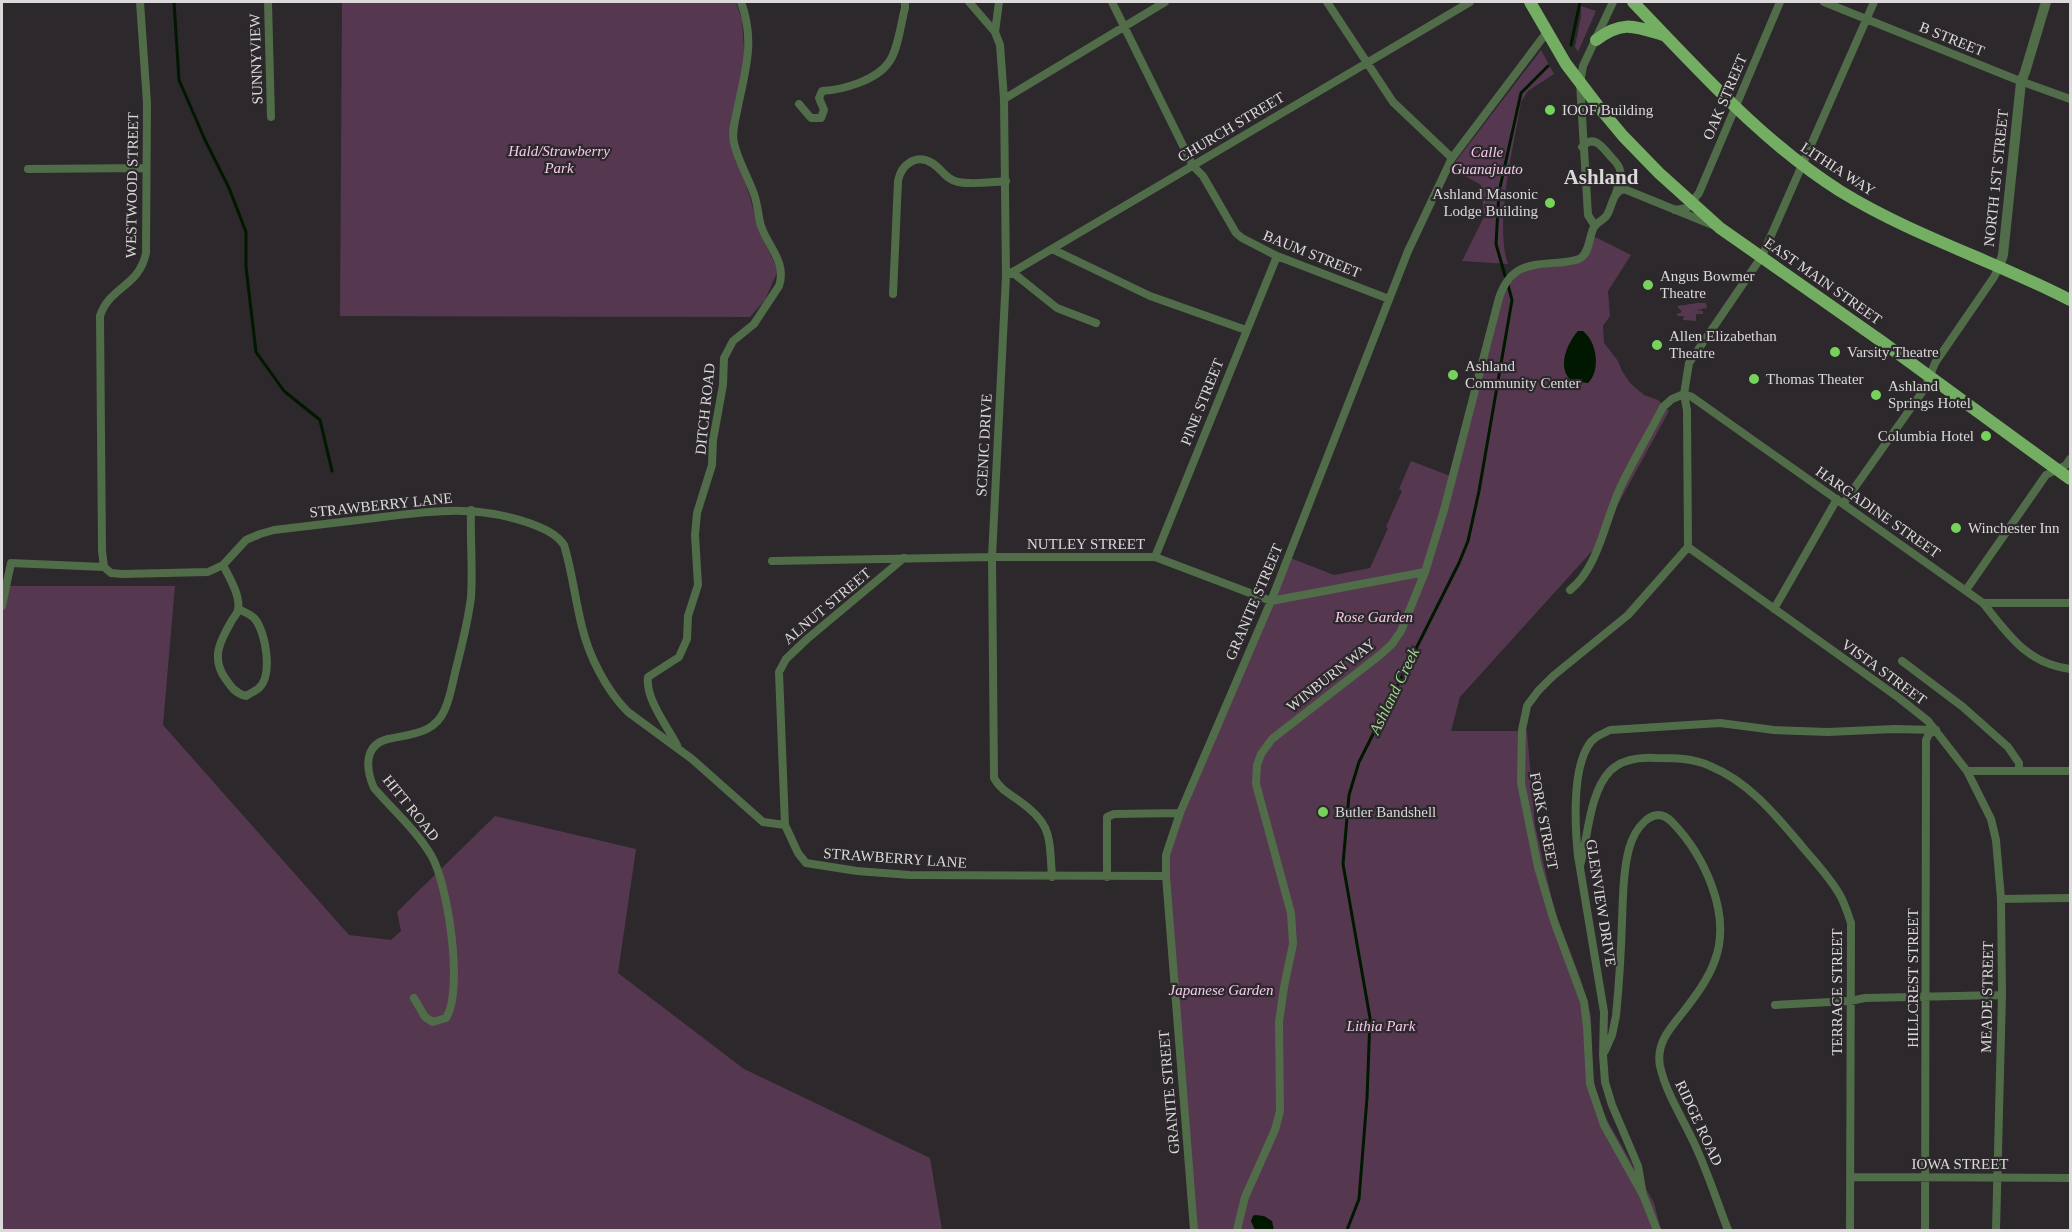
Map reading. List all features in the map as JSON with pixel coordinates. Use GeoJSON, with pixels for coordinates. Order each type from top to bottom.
{"type":"FeatureCollection","features":[{"type":"Feature","properties":{"kind":"main road","name":"EAST MAIN STREET"},"geometry":{"type":"LineString","coordinates":[[1530,2],[1566,64],[1623,136],[1720,228],[2070,478]]}},
{"type":"Feature","properties":{"kind":"main road","name":"LITHIA WAY"},"geometry":{"type":"LineString","coordinates":[[1637,6],[1779,148],[1841,192],[1890,218],[2070,300]]}},
{"type":"Feature","properties":{"kind":"main road"},"geometry":{"type":"LineString","coordinates":[[1596,40],[1609,30],[1629,25],[1667,37]]}},
{"type":"Feature","properties":{"kind":"street","name":"WESTWOOD STREET"},"geometry":{"type":"LineString","coordinates":[[104,567],[100,316],[103,306],[109,299],[136,276],[143,266],[147,240],[147,103],[140,2]]}},
{"type":"Feature","properties":{"kind":"street","name":"SUNNYVIEW"},"geometry":{"type":"LineString","coordinates":[[268,2],[271,117]]}},
{"type":"Feature","properties":{"kind":"street","name":"DITCH ROAD"},"geometry":{"type":"LineString","coordinates":[[679,748],[652,701],[647,684],[648,677],[679,657],[687,639],[688,616],[698,585],[695,535],[697,513],[712,465],[713,440],[719,417],[726,350],[733,341],[754,324],[779,286],[781,279],[780,262],[761,225],[754,195],[734,143],[734,128],[749,52],[747,24],[741,2]]}},
{"type":"Feature","properties":{"kind":"street"},"geometry":{"type":"LineString","coordinates":[[799,104],[812,118],[821,118],[824,110],[819,98],[822,91],[853,87],[880,71],[889,62],[893,52],[905,2]]}},
{"type":"Feature","properties":{"kind":"street","name":"SCENIC DRIVE"},"geometry":{"type":"LineString","coordinates":[[969,2],[995,32],[1000,45],[1004,99],[1009,274],[992,557],[994,778],[1002,789],[1032,810],[1046,826],[1050,842],[1052,877]]}},
{"type":"Feature","properties":{"kind":"street"},"geometry":{"type":"LineString","coordinates":[[995,32],[999,2]]}},
{"type":"Feature","properties":{"kind":"street","name":"BAUM STREET"},"geometry":{"type":"LineString","coordinates":[[1112,2],[1193,166],[1203,176],[1236,233],[1252,245],[1277,256],[1389,299]]}},
{"type":"Feature","properties":{"kind":"street"},"geometry":{"type":"LineString","coordinates":[[1004,99],[1165,2]]}},
{"type":"Feature","properties":{"kind":"street"},"geometry":{"type":"LineString","coordinates":[[1327,2],[1393,102],[1452,158]]}},
{"type":"Feature","properties":{"kind":"street","name":"CHURCH STREET"},"geometry":{"type":"LineString","coordinates":[[1009,274],[1470,2]]}},
{"type":"Feature","properties":{"kind":"street"},"geometry":{"type":"LineString","coordinates":[[1595,226],[1588,215],[1582,147],[1580,83],[1581,72],[1613,2]]}},
{"type":"Feature","properties":{"kind":"street","name":"OAK STREET"},"geometry":{"type":"LineString","coordinates":[[1692,202],[1699,194],[1780,2]]}},
{"type":"Feature","properties":{"kind":"street","name":"B STREET"},"geometry":{"type":"LineString","coordinates":[[1824,2],[2021,82],[2070,99]]}},
{"type":"Feature","properties":{"kind":"street"},"geometry":{"type":"LineString","coordinates":[[1688,548],[1687,410],[1684,394],[1689,363],[1762,256],[1874,2]]}},
{"type":"Feature","properties":{"kind":"street","name":"NORTH 1ST STREET"},"geometry":{"type":"LineString","coordinates":[[1774,609],[1840,501],[1925,388],[1935,363],[1999,267],[2003,255],[2021,82],[2046,2]]}},
{"type":"Feature","properties":{"kind":"street","name":"GRANITE STREET"},"geometry":{"type":"LineString","coordinates":[[1194,1230],[1166,855],[1180,813],[1271,601],[1408,251],[1452,158],[1547,32]]}},
{"type":"Feature","properties":{"kind":"street"},"geometry":{"type":"LineString","coordinates":[[1582,147],[1592,140],[1598,142],[1619,167],[1621,173],[1616,194]]}},
{"type":"Feature","properties":{"kind":"street"},"geometry":{"type":"LineString","coordinates":[[893,294],[896,203],[902,168],[909,162],[920,160],[934,164],[945,176],[958,182],[1006,181]]}},
{"type":"Feature","properties":{"kind":"street"},"geometry":{"type":"LineString","coordinates":[[28,169],[146,168]]}},
{"type":"Feature","properties":{"kind":"street"},"geometry":{"type":"LineString","coordinates":[[1616,194],[1624,189],[1720,228]]}},
{"type":"Feature","properties":{"kind":"street","name":"WINBURN WAY"},"geometry":{"type":"LineString","coordinates":[[1237,1230],[1245,1197],[1275,1130],[1280,1111],[1279,1022],[1293,944],[1291,912],[1256,784],[1257,765],[1266,745],[1279,732],[1380,655],[1397,638],[1425,572],[1444,510],[1502,287],[1517,271],[1530,264],[1573,261],[1582,257],[1587,250],[1595,226],[1606,217],[1616,194]]}},
{"type":"Feature","properties":{"kind":"street"},"geometry":{"type":"LineString","coordinates":[[1672,210],[1687,208],[1692,202]]}},
{"type":"Feature","properties":{"kind":"street"},"geometry":{"type":"LineString","coordinates":[[1052,249],[1150,296],[1246,330]]}},
{"type":"Feature","properties":{"kind":"street","name":"PINE STREET"},"geometry":{"type":"LineString","coordinates":[[1155,558],[1277,256]]}},
{"type":"Feature","properties":{"kind":"street"},"geometry":{"type":"LineString","coordinates":[[1009,274],[1057,308],[1096,323]]}},
{"type":"Feature","properties":{"kind":"street"},"geometry":{"type":"LineString","coordinates":[[1570,590],[1579,583],[1588,569],[1620,487],[1663,407],[1672,399],[1684,394]]}},
{"type":"Feature","properties":{"kind":"street","name":"HARGADINE STREET"},"geometry":{"type":"LineString","coordinates":[[1684,394],[1692,397],[1966,590],[1983,603],[2020,648],[2050,666],[2070,669]]}},
{"type":"Feature","properties":{"kind":"street"},"geometry":{"type":"LineString","coordinates":[[1966,590],[2046,475],[2066,465],[2070,459]]}},
{"type":"Feature","properties":{"kind":"street","name":"STRAWBERRY LANE"},"geometry":{"type":"LineString","coordinates":[[223,566],[246,540],[274,530],[417,513],[471,510],[521,520],[540,527],[560,539],[566,553],[582,629],[591,655],[613,694],[627,712],[679,748],[763,822],[785,825],[798,853],[806,863],[814,866],[910,875],[1166,876]]}},
{"type":"Feature","properties":{"kind":"street","name":"HITT ROAD"},"geometry":{"type":"LineString","coordinates":[[414,998],[425,1017],[433,1022],[446,1018],[450,1011],[453,982],[452,948],[442,884],[438,869],[426,846],[374,788],[368,761],[372,749],[381,741],[426,731],[445,709],[469,615],[471,510]]}},
{"type":"Feature","properties":{"kind":"street","name":"VISTA STREET"},"geometry":{"type":"LineString","coordinates":[[1688,548],[1928,721],[1967,771]]}},
{"type":"Feature","properties":{"kind":"street","name":"FORK STREET"},"geometry":{"type":"LineString","coordinates":[[1643,1194],[1604,1125],[1590,1084],[1584,1002],[1554,921],[1538,867],[1521,783],[1522,730],[1527,706],[1538,690],[1628,615],[1688,548]]}},
{"type":"Feature","properties":{"kind":"street","name":"NUTLEY STREET"},"geometry":{"type":"LineString","coordinates":[[772,561],[992,557],[1155,558],[1166,560],[1271,601]]}},
{"type":"Feature","properties":{"kind":"street","name":"ALNUT STREET"},"geometry":{"type":"LineString","coordinates":[[785,825],[779,684],[782,664],[807,639],[904,558]]}},
{"type":"Feature","properties":{"kind":"street"},"geometry":{"type":"LineString","coordinates":[[2,606],[11,563],[104,567],[111,573],[122,574],[208,572],[223,566],[234,588],[238,609],[217,648],[217,660],[231,688],[246,696],[259,688],[268,663],[259,625],[254,617],[238,609]]}},
{"type":"Feature","properties":{"kind":"street"},"geometry":{"type":"LineString","coordinates":[[1271,601],[1425,572]]}},
{"type":"Feature","properties":{"kind":"street"},"geometry":{"type":"LineString","coordinates":[[1983,603],[2070,603]]}},
{"type":"Feature","properties":{"kind":"street"},"geometry":{"type":"LineString","coordinates":[[1902,661],[1963,707],[2008,747],[2019,763],[2019,771]]}},
{"type":"Feature","properties":{"kind":"street","name":"GLENVIEW DRIVE"},"geometry":{"type":"LineString","coordinates":[[1657,1230],[1643,1194],[1638,1166],[1608,1093],[1604,1055],[1603,1002],[1576,839],[1580,770],[1583,755],[1589,744],[1598,735],[1610,730],[1720,723],[1774,730],[1828,732],[1936,730]]}},
{"type":"Feature","properties":{"kind":"street","name":"HILLCREST STREET"},"geometry":{"type":"LineString","coordinates":[[1925,1230],[1926,740],[1929,734],[1936,730]]}},
{"type":"Feature","properties":{"kind":"street","name":"TERRACE STREET"},"geometry":{"type":"LineString","coordinates":[[1580,867],[1599,786],[1611,770],[1618,765],[1633,759],[1658,758],[1689,759],[1712,766],[1744,786],[1772,812],[1818,865],[1840,896],[1851,923],[1850,1230]]}},
{"type":"Feature","properties":{"kind":"street"},"geometry":{"type":"LineString","coordinates":[[1967,771],[2070,771]]}},
{"type":"Feature","properties":{"kind":"street","name":"MEADE STREET"},"geometry":{"type":"LineString","coordinates":[[1967,771],[1991,819],[2001,899],[2002,995],[1996,1230]]}},
{"type":"Feature","properties":{"kind":"street"},"geometry":{"type":"LineString","coordinates":[[1107,877],[1107,817],[1114,814],[1180,813]]}},
{"type":"Feature","properties":{"kind":"street","name":"RIDGE ROAD"},"geometry":{"type":"LineString","coordinates":[[1604,1055],[1616,1016],[1623,894],[1629,849],[1633,838],[1646,820],[1655,815],[1665,816],[1686,837],[1703,866],[1717,908],[1719,937],[1716,959],[1708,976],[1667,1031],[1661,1044],[1660,1066],[1666,1085],[1707,1172],[1728,1230]]}},
{"type":"Feature","properties":{"kind":"street"},"geometry":{"type":"LineString","coordinates":[[2001,899],[2070,898]]}},
{"type":"Feature","properties":{"kind":"street"},"geometry":{"type":"LineString","coordinates":[[1775,1005],[1850,1001],[1865,998],[2002,995]]}},
{"type":"Feature","properties":{"kind":"street","name":"IOWA STREET"},"geometry":{"type":"LineString","coordinates":[[1850,1177],[2070,1178]]}},
{"type":"Feature","properties":{"kind":"green space","name":"Hald/Strawberry Park"},"geometry":{"type":"Polygon","coordinates":[[[342,2],[736,2],[742,20],[745,62],[729,136],[750,197],[759,232],[778,270],[765,300],[750,317],[340,316],[342,2]]]}},
{"type":"Feature","properties":{"kind":"green space"},"geometry":{"type":"Polygon","coordinates":[[[1581,6],[1596,11],[1578,52],[1575,47],[1581,6]]]}},
{"type":"Feature","properties":{"kind":"green space","name":"Calle Guanajuato"},"geometry":{"type":"Polygon","coordinates":[[[1541,50],[1554,74],[1528,91],[1521,102],[1504,207],[1504,248],[1508,264],[1462,261],[1484,217],[1481,185],[1453,169],[1456,161],[1541,50]]]}},
{"type":"Feature","properties":{"kind":"green space","name":"Lithia Park"},"geometry":{"type":"Polygon","coordinates":[[[1595,237],[1631,255],[1608,291],[1610,316],[1603,326],[1604,343],[1618,361],[1630,383],[1644,395],[1658,400],[1669,411],[1593,550],[1460,697],[1451,731],[1527,731],[1535,825],[1554,909],[1581,980],[1591,1016],[1592,1069],[1596,1092],[1602,1111],[1654,1203],[1661,1230],[1194,1230],[1166,855],[1288,557],[1334,575],[1370,568],[1388,528],[1386,527],[1402,491],[1399,489],[1411,461],[1453,477],[1499,298],[1523,267],[1573,261],[1595,237]]]}},
{"type":"Feature","properties":{"kind":"green space"},"geometry":{"type":"Polygon","coordinates":[[[1706,303],[1707,308],[1697,310],[1703,311],[1703,314],[1696,314],[1696,321],[1683,320],[1684,316],[1677,316],[1682,312],[1677,306],[1706,303]]]}},
{"type":"Feature","properties":{"kind":"green space"},"geometry":{"type":"Polygon","coordinates":[[[2,586],[175,586],[163,725],[349,935],[391,940],[401,931],[397,912],[495,816],[636,849],[618,973],[744,1069],[930,1158],[942,1230],[2,1230],[2,586]]]}},
{"type":"Feature","properties":{"kind":"shaded area"},"geometry":{"type":"Polygon","coordinates":[[[1578,331],[1583,331],[1588,336],[1596,356],[1595,371],[1588,383],[1572,381],[1565,370],[1567,349],[1578,331]]]}},
{"type":"Feature","properties":{"kind":"shaded area"},"geometry":{"type":"Polygon","coordinates":[[[1255,1215],[1264,1216],[1272,1221],[1274,1230],[1255,1230],[1251,1221],[1255,1215]]]}},
{"type":"Feature","properties":{"kind":"waterway"},"geometry":{"type":"LineString","coordinates":[[174,2],[179,80],[229,188],[246,232],[246,267],[256,352],[284,391],[320,420],[332,471]]}},
{"type":"Feature","properties":{"kind":"waterway","name":"Ashland Creek"},"geometry":{"type":"LineString","coordinates":[[1571,45],[1580,2]]}},
{"type":"Feature","properties":{"kind":"waterway","name":"Ashland Creek"},"geometry":{"type":"LineString","coordinates":[[1506,279],[1496,244],[1499,192],[1521,93],[1548,66]]}},
{"type":"Feature","properties":{"kind":"waterway","name":"Ashland Creek"},"geometry":{"type":"LineString","coordinates":[[1347,1230],[1359,1199],[1367,1098],[1370,1018],[1343,864],[1349,795],[1359,762],[1468,541],[1479,491],[1512,300],[1508,285]]}},
{"type":"Feature","properties":{"kind":"place","name":"IOOF Building"},"geometry":{"type":"Point","coordinates":[1550,110]}},
{"type":"Feature","properties":{"kind":"place","name":"Ashland Masonic Lodge Building"},"geometry":{"type":"Point","coordinates":[1550,203]}},
{"type":"Feature","properties":{"kind":"place","name":"Angus Bowmer Theatre"},"geometry":{"type":"Point","coordinates":[1648,285]}},
{"type":"Feature","properties":{"kind":"place","name":"Allen Elizabethan Theatre"},"geometry":{"type":"Point","coordinates":[1657,345]}},
{"type":"Feature","properties":{"kind":"place","name":"Varsity Theatre"},"geometry":{"type":"Point","coordinates":[1835,352]}},
{"type":"Feature","properties":{"kind":"place","name":"Ashland Community Center"},"geometry":{"type":"Point","coordinates":[1453,375]}},
{"type":"Feature","properties":{"kind":"place","name":"Thomas Theater"},"geometry":{"type":"Point","coordinates":[1754,379]}},
{"type":"Feature","properties":{"kind":"place","name":"Ashland Springs Hotel"},"geometry":{"type":"Point","coordinates":[1876,395]}},
{"type":"Feature","properties":{"kind":"place","name":"Columbia Hotel"},"geometry":{"type":"Point","coordinates":[1986,436]}},
{"type":"Feature","properties":{"kind":"place","name":"Winchester Inn"},"geometry":{"type":"Point","coordinates":[1956,528]}},
{"type":"Feature","properties":{"kind":"place","name":"Butler Bandshell"},"geometry":{"type":"Point","coordinates":[1323,812]}},
{"type":"Feature","properties":{"kind":"district","name":"Ashland"},"geometry":{"type":"Point","coordinates":[1601,177]}},
{"type":"Feature","properties":{"kind":"park label","name":"Rose Garden"},"geometry":{"type":"Point","coordinates":[1374,617]}},
{"type":"Feature","properties":{"kind":"park label","name":"Japanese Garden"},"geometry":{"type":"Point","coordinates":[1221,990]}}]}
